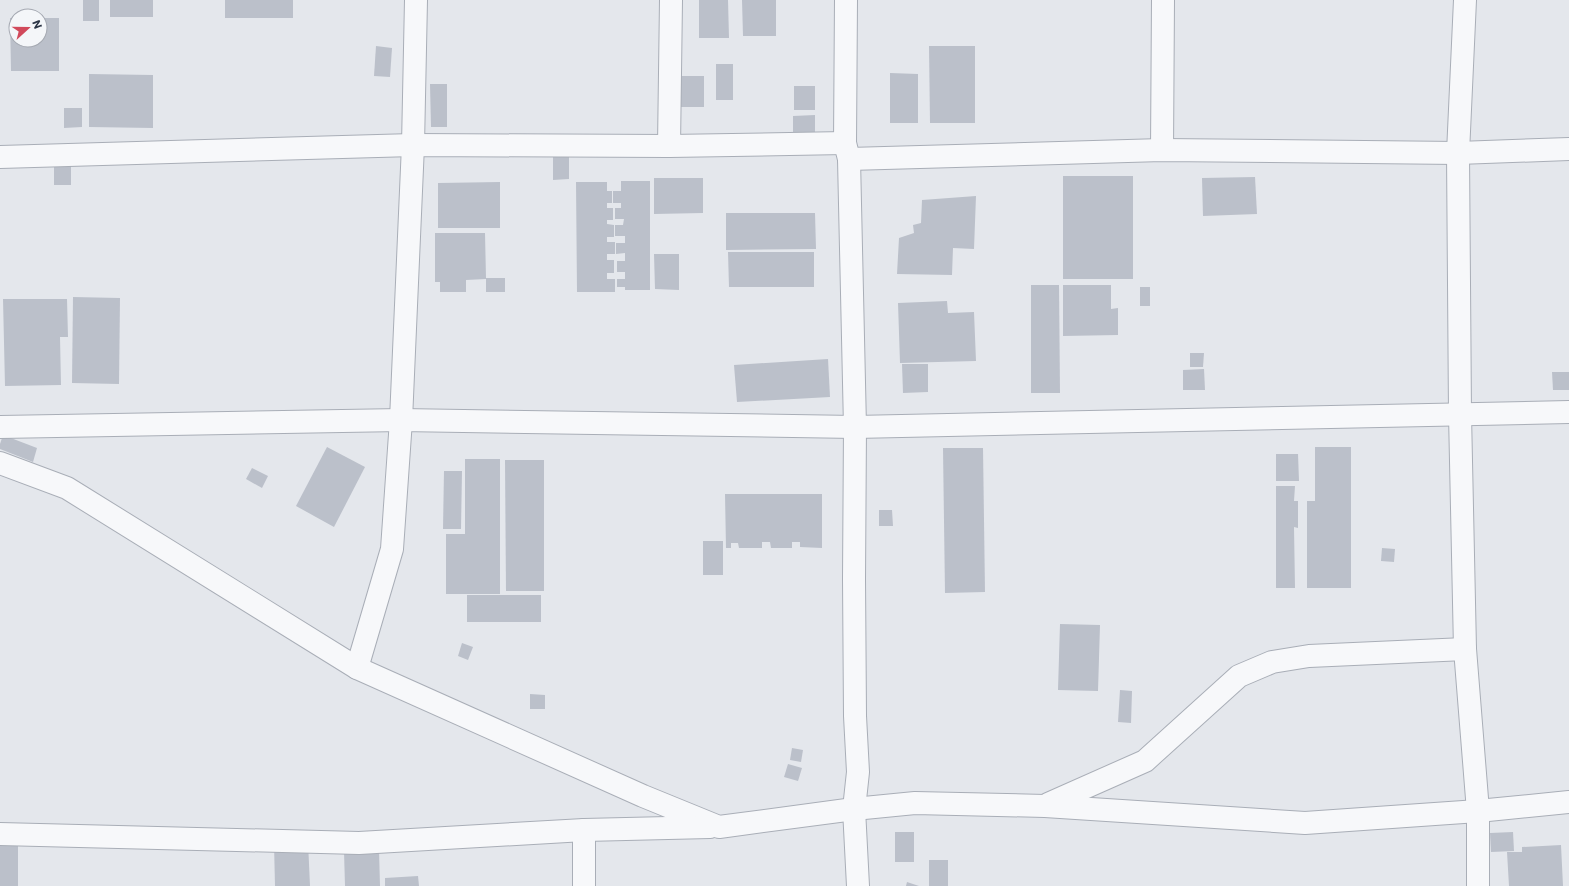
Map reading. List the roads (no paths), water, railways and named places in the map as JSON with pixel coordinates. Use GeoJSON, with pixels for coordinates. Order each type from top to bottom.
{"type":"FeatureCollection","features":[{"type":"Feature","properties":{"kind":"street"},"geometry":{"type":"LineString","coordinates":[[357,668],[392,549],[401,420],[413,145],[416,0]]}},
{"type":"Feature","properties":{"kind":"street"},"geometry":{"type":"LineString","coordinates":[[669,146],[671,0]]}},
{"type":"Feature","properties":{"kind":"street"},"geometry":{"type":"LineString","coordinates":[[846,0],[847,151],[855,427],[855,716],[858,772],[854,809],[858,886]]}},
{"type":"Feature","properties":{"kind":"street"},"geometry":{"type":"LineString","coordinates":[[1162,150],[1163,0]]}},
{"type":"Feature","properties":{"kind":"street"},"geometry":{"type":"LineString","coordinates":[[1466,0],[1458,153],[1460,414],[1465,649],[1478,811],[1478,886]]}},
{"type":"Feature","properties":{"kind":"street"},"geometry":{"type":"LineString","coordinates":[[0,156],[413,145],[669,146],[847,151],[1162,150],[1458,153],[1569,149]]}},
{"type":"Feature","properties":{"kind":"street"},"geometry":{"type":"LineString","coordinates":[[0,426],[401,420],[855,427],[1569,412]]}},
{"type":"Feature","properties":{"kind":"street"},"geometry":{"type":"LineString","coordinates":[[0,463],[66,488],[357,668],[643,796],[719,827]]}},
{"type":"Feature","properties":{"kind":"street"},"geometry":{"type":"LineString","coordinates":[[1045,806],[1145,761],[1239,676],[1272,662],[1309,656],[1465,649]]}},
{"type":"Feature","properties":{"kind":"street"},"geometry":{"type":"LineString","coordinates":[[0,834],[359,843],[584,830],[719,827],[854,809],[915,803],[1045,806],[1305,823],[1478,811],[1569,802]]}},
{"type":"Feature","properties":{"kind":"street"},"geometry":{"type":"LineString","coordinates":[[584,830],[584,886]]}}]}
